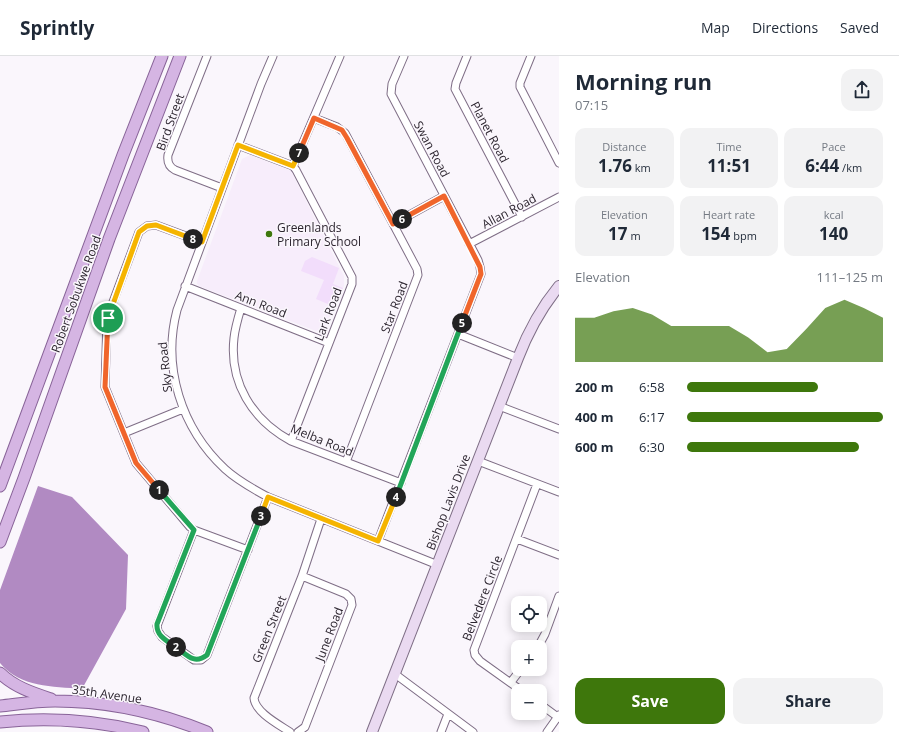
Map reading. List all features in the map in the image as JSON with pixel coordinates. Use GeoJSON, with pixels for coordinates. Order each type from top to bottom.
{"type":"FeatureCollection","features":[{"type":"Feature","properties":{"kind":"main road","name":"Robert Sobukwe Road"},"geometry":{"type":"LineString","coordinates":[[0,486],[123,155],[162,56]]}},
{"type":"Feature","properties":{"kind":"main road","name":"Robert Sobukwe Road"},"geometry":{"type":"LineString","coordinates":[[0,542],[109,239],[180,56]]}},
{"type":"Feature","properties":{"kind":"main road"},"geometry":{"type":"LineString","coordinates":[[0,673],[16,685],[30,692],[56,701]]}},
{"type":"Feature","properties":{"kind":"main road","name":"35th Avenue"},"geometry":{"type":"LineString","coordinates":[[0,706],[56,701],[94,703],[164,717],[207,732]]}},
{"type":"Feature","properties":{"kind":"main road"},"geometry":{"type":"LineString","coordinates":[[0,722],[39,719],[70,720],[110,724],[143,732]]}},
{"type":"Feature","properties":{"kind":"street","name":"Bird Street"},"geometry":{"type":"LineString","coordinates":[[207,56],[168,158],[170,165],[176,170],[222,188]]}},
{"type":"Feature","properties":{"kind":"street","name":"Sky Road"},"geometry":{"type":"LineString","coordinates":[[273,56],[185,286],[174,320],[172,341],[174,377],[183,409],[196,435],[214,458],[226,470],[245,484],[268,497],[438,565]]}},
{"type":"Feature","properties":{"kind":"street"},"geometry":{"type":"LineString","coordinates":[[238,145],[293,166],[340,56]]}},
{"type":"Feature","properties":{"kind":"street","name":"Swan Road"},"geometry":{"type":"LineString","coordinates":[[378,541],[481,274],[480,264],[391,94],[392,84],[404,56]]}},
{"type":"Feature","properties":{"kind":"street","name":"Planet Road"},"geometry":{"type":"LineString","coordinates":[[467,56],[455,89],[522,216]]}},
{"type":"Feature","properties":{"kind":"street"},"geometry":{"type":"LineString","coordinates":[[531,56],[520,83],[520,87],[559,163]]}},
{"type":"Feature","properties":{"kind":"street","name":"Star Road"},"geometry":{"type":"LineString","coordinates":[[314,118],[345,133],[416,269],[418,278],[346,462]]}},
{"type":"Feature","properties":{"kind":"street","name":"Lark Road"},"geometry":{"type":"LineString","coordinates":[[291,441],[352,284],[352,277],[300,175],[293,166]]}},
{"type":"Feature","properties":{"kind":"street"},"geometry":{"type":"LineString","coordinates":[[393,224],[444,196]]}},
{"type":"Feature","properties":{"kind":"street","name":"Allan Road"},"geometry":{"type":"LineString","coordinates":[[469,244],[559,197]]}},
{"type":"Feature","properties":{"kind":"street"},"geometry":{"type":"LineString","coordinates":[[202,242],[156,225],[147,226],[139,232],[108,318],[105,387],[136,463],[194,530],[248,550]]}},
{"type":"Feature","properties":{"kind":"street","name":"Ann Road"},"geometry":{"type":"LineString","coordinates":[[185,286],[329,343]]}},
{"type":"Feature","properties":{"kind":"street","name":"Bishop Lavis Drive"},"geometry":{"type":"LineString","coordinates":[[372,732],[518,358],[538,316],[559,286]]}},
{"type":"Feature","properties":{"kind":"street","name":"Melba Road"},"geometry":{"type":"LineString","coordinates":[[241,308],[233,348],[234,368],[241,390],[253,410],[260,418],[274,430],[291,441],[401,483]]}},
{"type":"Feature","properties":{"kind":"street"},"geometry":{"type":"LineString","coordinates":[[458,334],[518,358]]}},
{"type":"Feature","properties":{"kind":"street"},"geometry":{"type":"LineString","coordinates":[[499,406],[559,429]]}},
{"type":"Feature","properties":{"kind":"street"},"geometry":{"type":"LineString","coordinates":[[124,433],[183,409]]}},
{"type":"Feature","properties":{"kind":"street"},"geometry":{"type":"LineString","coordinates":[[478,461],[559,492]]}},
{"type":"Feature","properties":{"kind":"street","name":"Belvedere Circle"},"geometry":{"type":"LineString","coordinates":[[513,684],[480,661],[475,655],[474,650],[537,484]]}},
{"type":"Feature","properties":{"kind":"street"},"geometry":{"type":"LineString","coordinates":[[194,530],[156,626],[162,637],[194,660],[201,660],[207,655],[268,497]]}},
{"type":"Feature","properties":{"kind":"street","name":"Green Street"},"geometry":{"type":"LineString","coordinates":[[290,732],[258,709],[254,703],[254,698],[302,576],[321,519]]}},
{"type":"Feature","properties":{"kind":"street"},"geometry":{"type":"LineString","coordinates":[[517,539],[559,555]]}},
{"type":"Feature","properties":{"kind":"street","name":"June Road"},"geometry":{"type":"LineString","coordinates":[[298,732],[305,727],[352,605],[351,599],[346,594],[302,576]]}},
{"type":"Feature","properties":{"kind":"street"},"geometry":{"type":"LineString","coordinates":[[542,640],[559,596]]}},
{"type":"Feature","properties":{"kind":"street"},"geometry":{"type":"LineString","coordinates":[[395,674],[473,732]]}},
{"type":"Feature","properties":{"kind":"street"},"geometry":{"type":"LineString","coordinates":[[511,682],[516,676]]}},
{"type":"Feature","properties":{"kind":"street"},"geometry":{"type":"LineString","coordinates":[[547,709],[558,717],[547,732]]}},
{"type":"Feature","properties":{"kind":"street"},"geometry":{"type":"LineString","coordinates":[[442,732],[448,714]]}},
{"type":"Feature","properties":{"kind":"shaded area","name":"Greenlands Primary School"},"geometry":{"type":"Polygon","coordinates":[[[250,155],[291,171],[344,276],[344,286],[325,327],[316,331],[197,284],[242,159],[250,155]]]}},
{"type":"Feature","properties":{"kind":"shaded area"},"geometry":{"type":"Polygon","coordinates":[[[312,257],[339,268],[333,284],[343,288],[335,307],[316,299],[324,280],[301,271],[305,261],[312,257]]]}},
{"type":"Feature","properties":{"kind":"shaded area"},"geometry":{"type":"Polygon","coordinates":[[[38,486],[72,497],[128,555],[126,609],[82,689],[48,686],[27,681],[8,671],[0,663],[0,590],[38,486]]]}},
{"type":"Feature","properties":{"kind":"place","name":"Greenlands Primary School"},"geometry":{"type":"Point","coordinates":[269,234]}},
{"type":"Feature","properties":{"kind":"route"},"geometry":{"type":"LineString","coordinates":[[314,118],[342,130],[345,133],[393,224],[444,196],[480,264],[481,270],[481,274],[378,541],[268,497],[207,655],[201,660],[194,660],[162,637],[157,629],[157,624],[194,530],[136,463],[105,387],[108,318],[139,232],[147,226],[156,225],[202,242],[238,145],[293,166],[314,118]]}}]}
